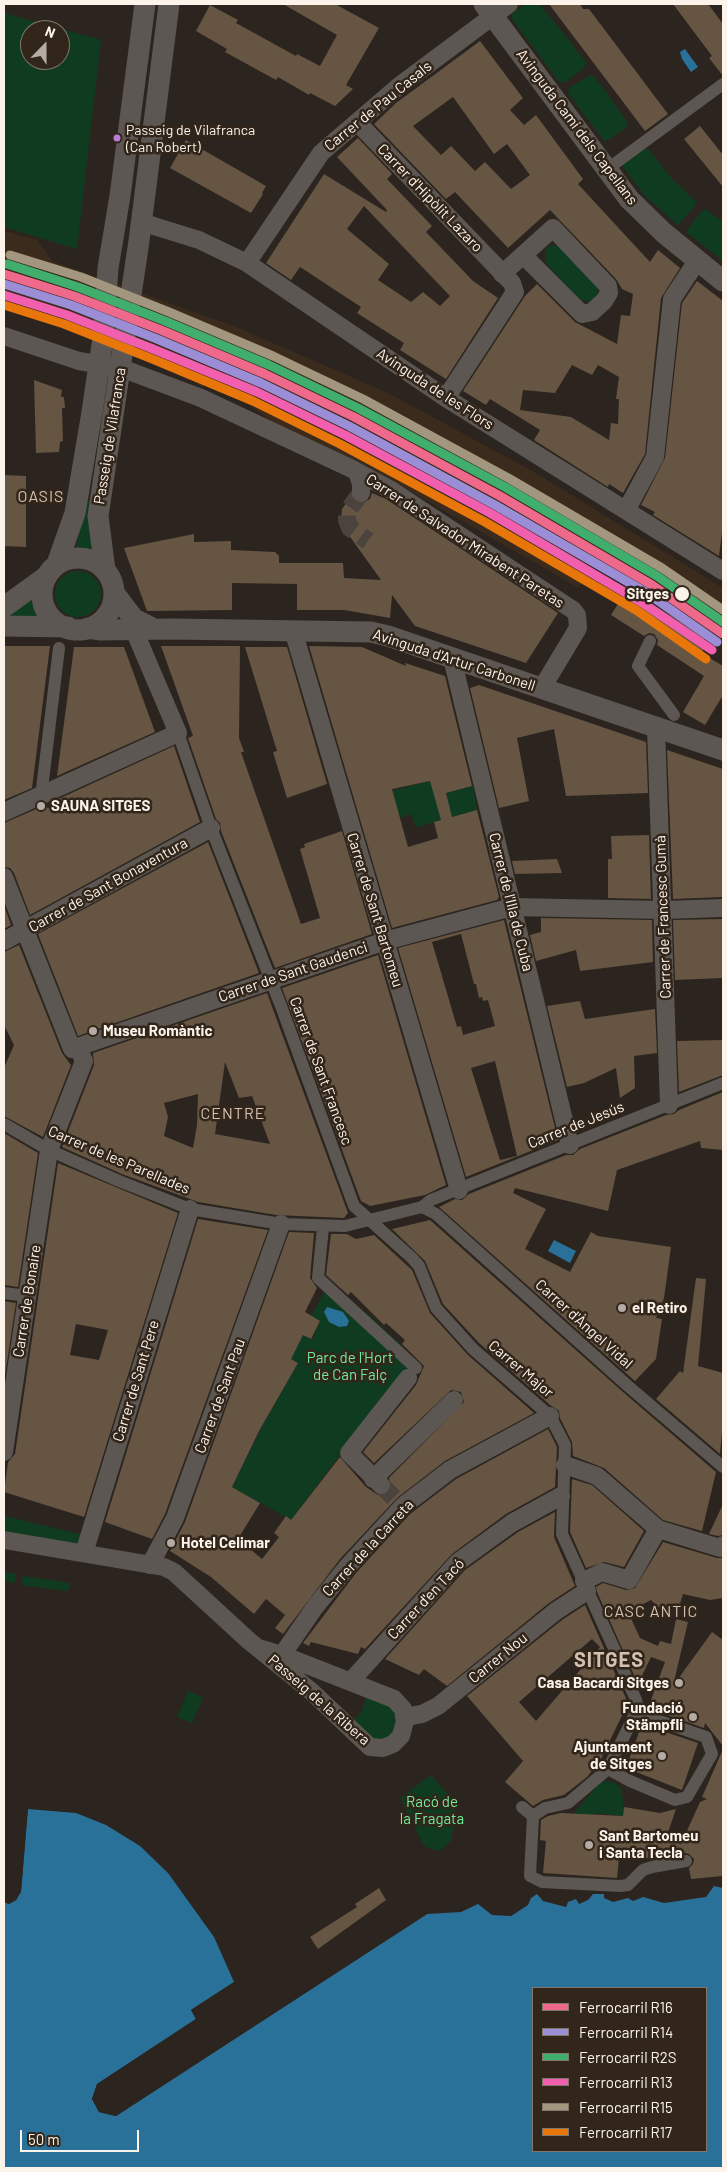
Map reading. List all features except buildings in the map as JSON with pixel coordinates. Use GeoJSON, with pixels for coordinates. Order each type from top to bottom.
{"type":"FeatureCollection","features":[{"type":"Feature","properties":{"kind":"street","name":"Passeig de Vilafranca"},"geometry":{"type":"LineString","coordinates":[[52,570],[75,513],[99,364],[108,268],[120,196],[145,4]]}},
{"type":"Feature","properties":{"kind":"street","name":"Passeig de Vilafranca"},"geometry":{"type":"LineString","coordinates":[[104,570],[98,516],[141,222],[168,4]]}},
{"type":"Feature","properties":{"kind":"street","name":"Carrer de Pau Casals"},"geometry":{"type":"LineString","coordinates":[[247,263],[321,153],[399,86],[495,8]]}},
{"type":"Feature","properties":{"kind":"street","name":"Avinguda Camí dels Capellans"},"geometry":{"type":"LineString","coordinates":[[495,8],[606,170],[629,199],[697,261],[723,281]]}},
{"type":"Feature","properties":{"kind":"street"},"geometry":{"type":"LineString","coordinates":[[606,170],[723,84]]}},
{"type":"Feature","properties":{"kind":"street","name":"Carrer d'Hipòlit Lazaro"},"geometry":{"type":"LineString","coordinates":[[357,122],[512,283],[515,292],[446,398]]}},
{"type":"Feature","properties":{"kind":"street","name":"Avinguda de les Flors"},"geometry":{"type":"LineString","coordinates":[[141,222],[199,240],[247,263],[446,398],[627,509],[723,571]]}},
{"type":"Feature","properties":{"kind":"street"},"geometry":{"type":"LineString","coordinates":[[502,274],[554,228],[608,286],[609,292],[604,301],[592,312],[582,314],[524,256]]}},
{"type":"Feature","properties":{"kind":"street"},"geometry":{"type":"LineString","coordinates":[[627,509],[655,456],[672,299],[697,261]]}},
{"type":"Feature","properties":{"kind":"street","name":"Carrer de Salvador Mirabent Paretas"},"geometry":{"type":"LineString","coordinates":[[4,336],[79,361],[121,368],[200,398],[391,490],[573,610],[578,620],[578,628],[542,688]]}},
{"type":"Feature","properties":{"kind":"street","name":"Carrer de Salvador Mirabent Paretas"},"geometry":{"type":"LineString","coordinates":[[357,472],[361,484],[361,493]]}},
{"type":"Feature","properties":{"kind":"street"},"geometry":{"type":"LineString","coordinates":[[4,607],[52,570],[79,558],[89,560],[104,570],[113,584],[115,594],[109,613],[104,619],[78,627],[52,618],[44,604],[43,588],[52,570]]}},
{"type":"Feature","properties":{"kind":"street","name":"Avinguda d'Artur Carbonell"},"geometry":{"type":"LineString","coordinates":[[115,594],[144,629]]}},
{"type":"Feature","properties":{"kind":"street","name":"Avinguda d'Artur Carbonell"},"geometry":{"type":"LineString","coordinates":[[4,626],[78,627],[101,630],[371,632],[723,750]]}},
{"type":"Feature","properties":{"kind":"street"},"geometry":{"type":"LineString","coordinates":[[4,812],[178,733],[144,629]]}},
{"type":"Feature","properties":{"kind":"street","name":"Carrer de Sant Bartomeu"},"geometry":{"type":"LineString","coordinates":[[293,630],[459,1190]]}},
{"type":"Feature","properties":{"kind":"street"},"geometry":{"type":"LineString","coordinates":[[650,641],[638,666],[674,715]]}},
{"type":"Feature","properties":{"kind":"street"},"geometry":{"type":"LineString","coordinates":[[41,796],[59,648]]}},
{"type":"Feature","properties":{"kind":"street","name":"Carrer de l'Illa de Cuba"},"geometry":{"type":"LineString","coordinates":[[452,658],[570,1145]]}},
{"type":"Feature","properties":{"kind":"street","name":"Carrer de Francesc Gumà"},"geometry":{"type":"LineString","coordinates":[[656,728],[664,910],[669,1105]]}},
{"type":"Feature","properties":{"kind":"street","name":"Carrer de Sant Francesc"},"geometry":{"type":"LineString","coordinates":[[178,733],[211,828],[270,979],[348,1194],[354,1206],[367,1220]]}},
{"type":"Feature","properties":{"kind":"street","name":"Carrer de Sant Bonaventura"},"geometry":{"type":"LineString","coordinates":[[4,941],[211,828]]}},
{"type":"Feature","properties":{"kind":"street"},"geometry":{"type":"LineString","coordinates":[[4,877],[72,1049],[78,1048]]}},
{"type":"Feature","properties":{"kind":"street","name":"Carrer de Sant Gaudenci"},"geometry":{"type":"LineString","coordinates":[[78,1048],[270,979],[385,941],[512,907],[664,910],[723,908]]}},
{"type":"Feature","properties":{"kind":"street","name":"Carrer de Bonaire"},"geometry":{"type":"LineString","coordinates":[[4,1452],[49,1150],[84,1061],[78,1048]]}},
{"type":"Feature","properties":{"kind":"street","name":"Carrer de Jesús"},"geometry":{"type":"LineString","coordinates":[[367,1220],[422,1207],[440,1197],[723,1083]]}},
{"type":"Feature","properties":{"kind":"street","name":"Carrer de les Parellades"},"geometry":{"type":"LineString","coordinates":[[4,1124],[49,1150],[119,1181],[190,1209],[281,1224],[323,1227],[346,1226],[367,1220]]}},
{"type":"Feature","properties":{"kind":"street","name":"Carrer d'Àngel Vidal"},"geometry":{"type":"LineString","coordinates":[[422,1207],[436,1214],[628,1386],[723,1463]]}},
{"type":"Feature","properties":{"kind":"street","name":"Carrer de Sant Pere"},"geometry":{"type":"LineString","coordinates":[[84,1553],[190,1209]]}},
{"type":"Feature","properties":{"kind":"street","name":"Carrer Major"},"geometry":{"type":"LineString","coordinates":[[367,1220],[419,1266],[436,1308],[473,1349],[550,1416],[565,1445],[565,1465],[561,1496],[562,1534],[636,1700],[639,1714]]}},
{"type":"Feature","properties":{"kind":"street","name":"Carrer de Sant Pau"},"geometry":{"type":"LineString","coordinates":[[150,1565],[175,1518],[281,1224]]}},
{"type":"Feature","properties":{"kind":"street"},"geometry":{"type":"LineString","coordinates":[[323,1227],[318,1278],[412,1373],[349,1453],[378,1482],[454,1400]]}},
{"type":"Feature","properties":{"kind":"street"},"geometry":{"type":"LineString","coordinates":[[4,1293],[27,1296]]}},
{"type":"Feature","properties":{"kind":"street","name":"Carrer de la Carreta"},"geometry":{"type":"LineString","coordinates":[[282,1655],[315,1606],[401,1504],[450,1470],[550,1416]]}},
{"type":"Feature","properties":{"kind":"street"},"geometry":{"type":"LineString","coordinates":[[565,1465],[597,1476],[658,1530],[720,1548],[723,1545]]}},
{"type":"Feature","properties":{"kind":"street","name":"Carrer d'en Tacó"},"geometry":{"type":"LineString","coordinates":[[351,1682],[458,1562],[512,1523],[561,1496]]}},
{"type":"Feature","properties":{"kind":"street","name":"Carrer Nou"},"geometry":{"type":"LineString","coordinates":[[404,1717],[422,1714],[438,1706],[602,1572],[630,1580],[658,1530]]}},
{"type":"Feature","properties":{"kind":"street","name":"Passeig de la Ribera"},"geometry":{"type":"LineString","coordinates":[[4,1540],[164,1567],[174,1572],[259,1648],[312,1692],[370,1747],[383,1748],[393,1744],[400,1736],[404,1717],[402,1709],[394,1699],[282,1655],[259,1648]]}},
{"type":"Feature","properties":{"kind":"street"},"geometry":{"type":"LineString","coordinates":[[533,1816],[545,1808],[568,1803],[608,1769],[635,1714],[706,1737],[712,1754],[687,1797],[675,1800],[630,1781],[608,1769]]}},
{"type":"Feature","properties":{"kind":"street"},"geometry":{"type":"LineString","coordinates":[[522,1807],[533,1816]]}},
{"type":"Feature","properties":{"kind":"street"},"geometry":{"type":"LineString","coordinates":[[533,1816],[530,1870],[534,1879],[542,1882],[628,1885],[643,1870],[686,1861]]}},
{"type":"Feature","properties":{"kind":"shaded area"},"geometry":{"type":"Polygon","coordinates":[[[4,231],[37,240],[52,261],[241,329],[390,394],[534,472],[723,588],[723,639],[596,559],[579,588],[375,471],[281,428],[216,381],[202,387],[158,352],[30,301],[4,293],[4,231]]]}},
{"type":"Feature","properties":{"kind":"green space"},"geometry":{"type":"Polygon","coordinates":[[[525,4],[540,4],[586,62],[584,68],[565,82],[559,82],[512,19],[512,14],[525,4]]]}},
{"type":"Feature","properties":{"kind":"green space"},"geometry":{"type":"Polygon","coordinates":[[[4,13],[29,20],[20,20],[20,70],[70,70],[70,31],[101,40],[77,249],[4,227],[4,13]]]}},
{"type":"Feature","properties":{"kind":"green space"},"geometry":{"type":"Polygon","coordinates":[[[590,75],[595,77],[628,123],[627,127],[605,142],[568,93],[569,88],[590,75]]]}},
{"type":"Feature","properties":{"kind":"green space"},"geometry":{"type":"Polygon","coordinates":[[[643,148],[649,150],[673,180],[697,202],[678,225],[645,196],[623,167],[623,163],[643,148]]]}},
{"type":"Feature","properties":{"kind":"green space"},"geometry":{"type":"Polygon","coordinates":[[[705,209],[723,222],[723,261],[686,232],[705,209]]]}},
{"type":"Feature","properties":{"kind":"green space"},"geometry":{"type":"Polygon","coordinates":[[[558,245],[598,287],[597,296],[594,299],[589,302],[579,299],[545,262],[545,250],[549,246],[558,245]]]}},
{"type":"Feature","properties":{"kind":"green space"},"geometry":{"type":"Polygon","coordinates":[[[87,501],[92,502],[91,550],[76,547],[87,501]]]}},
{"type":"Feature","properties":{"kind":"green space"},"geometry":{"type":"Polygon","coordinates":[[[78,571],[91,575],[97,581],[101,594],[97,607],[91,613],[78,617],[65,613],[59,607],[55,594],[59,581],[65,575],[78,571]]]}},
{"type":"Feature","properties":{"kind":"green space"},"geometry":{"type":"Polygon","coordinates":[[[32,599],[39,618],[6,618],[32,599]]]}},
{"type":"Feature","properties":{"kind":"green space"},"geometry":{"type":"Polygon","coordinates":[[[430,781],[436,801],[447,798],[446,793],[473,786],[477,810],[416,827],[411,814],[399,818],[392,791],[430,781]]]}},
{"type":"Feature","properties":{"kind":"green space","name":"Parc de l'Hort de Can Falç"},"geometry":{"type":"Polygon","coordinates":[[[325,1291],[339,1294],[369,1315],[401,1345],[399,1347],[414,1362],[352,1439],[291,1520],[232,1487],[264,1423],[298,1363],[284,1354],[289,1345],[296,1349],[303,1335],[312,1340],[320,1321],[311,1316],[325,1291]]]}},
{"type":"Feature","properties":{"kind":"green space"},"geometry":{"type":"Polygon","coordinates":[[[4,1516],[83,1535],[80,1546],[4,1532],[4,1516]]]}},
{"type":"Feature","properties":{"kind":"green space"},"geometry":{"type":"Polygon","coordinates":[[[4,1572],[16,1574],[15,1583],[4,1581],[4,1572]]]}},
{"type":"Feature","properties":{"kind":"green space"},"geometry":{"type":"Polygon","coordinates":[[[23,1576],[70,1583],[68,1591],[21,1585],[23,1576]]]}},
{"type":"Feature","properties":{"kind":"green space"},"geometry":{"type":"Polygon","coordinates":[[[188,1691],[203,1697],[192,1723],[177,1717],[188,1691]]]}},
{"type":"Feature","properties":{"kind":"green space"},"geometry":{"type":"Polygon","coordinates":[[[367,1695],[392,1707],[397,1717],[396,1729],[390,1737],[374,1742],[351,1722],[361,1713],[367,1695]]]}},
{"type":"Feature","properties":{"kind":"green space","name":"Racó de la Fragata"},"geometry":{"type":"Polygon","coordinates":[[[431,1775],[457,1804],[451,1841],[441,1850],[434,1850],[424,1846],[400,1798],[431,1775]]]}},
{"type":"Feature","properties":{"kind":"green space"},"geometry":{"type":"Polygon","coordinates":[[[602,1780],[615,1783],[621,1788],[624,1807],[623,1816],[594,1813],[594,1816],[573,1814],[602,1780]]]}},
{"type":"Feature","properties":{"kind":"water"},"geometry":{"type":"Polygon","coordinates":[[[685,49],[698,67],[691,72],[682,59],[680,52],[685,49]]]}},
{"type":"Feature","properties":{"kind":"water"},"geometry":{"type":"Polygon","coordinates":[[[554,1240],[576,1251],[570,1263],[548,1251],[554,1240]]]}},
{"type":"Feature","properties":{"kind":"water"},"geometry":{"type":"Polygon","coordinates":[[[327,1307],[343,1312],[349,1321],[347,1326],[339,1327],[329,1322],[324,1312],[327,1307]]]}},
{"type":"Feature","properties":{"kind":"water"},"geometry":{"type":"Polygon","coordinates":[[[28,1809],[76,1813],[106,1825],[140,1846],[168,1873],[214,1937],[234,1982],[191,2010],[196,2019],[97,2084],[92,2099],[99,2112],[116,2116],[427,1914],[461,1912],[478,1904],[492,1915],[511,1916],[528,1905],[531,1898],[537,1894],[543,1901],[566,1907],[568,1902],[576,1899],[579,1904],[588,1900],[593,1894],[604,1894],[604,1898],[613,1902],[628,1898],[633,1901],[643,1897],[664,1903],[706,1897],[714,1886],[723,1888],[723,2168],[4,2168],[4,1902],[9,1904],[16,1900],[21,1891],[28,1809]]]}},
{"type":"Feature","properties":{"kind":"pier"},"geometry":{"type":"Polygon","coordinates":[[[28,1806],[21,1892],[16,1900],[9,1904],[4,1902],[4,1900],[9,1901],[14,1898],[19,1891],[25,1809],[28,1806]]]}},
{"type":"Feature","properties":{"kind":"pier"},"geometry":{"type":"Polygon","coordinates":[[[426,1912],[427,1914],[116,2116],[99,2112],[92,2099],[97,2084],[196,2019],[191,2010],[234,1982],[237,1981],[236,1985],[194,2011],[198,2021],[99,2086],[94,2098],[101,2110],[115,2113],[426,1912]]]}},
{"type":"Feature","properties":{"kind":"tunnel"},"geometry":{"type":"LineString","coordinates":[[361,493],[347,512],[347,520],[350,528],[368,541]]}},
{"type":"Feature","properties":{"kind":"tunnel"},"geometry":{"type":"LineString","coordinates":[[381,1485],[399,1503]]}},
{"type":"Feature","properties":{"kind":"rail line","name":"R15"},"geometry":{"type":"LineString","coordinates":[[10,255],[81,277],[169,312],[273,356],[363,399],[510,479],[662,568],[723,610]]}},
{"type":"Feature","properties":{"kind":"rail line","name":"R2S"},"geometry":{"type":"LineString","coordinates":[[7,264],[78,287],[165,321],[269,365],[358,408],[505,487],[657,576],[723,622]]}},
{"type":"Feature","properties":{"kind":"rail line","name":"R16"},"geometry":{"type":"LineString","coordinates":[[4,274],[74,296],[161,330],[265,374],[354,417],[500,496],[652,585],[723,634]]}},
{"type":"Feature","properties":{"kind":"rail line","name":"R14"},"geometry":{"type":"LineString","coordinates":[[4,284],[71,305],[157,339],[261,383],[349,426],[495,505],[647,593],[717,642]]}},
{"type":"Feature","properties":{"kind":"rail line","name":"R13"},"geometry":{"type":"LineString","coordinates":[[4,295],[67,315],[153,349],[257,392],[345,435],[490,513],[641,602],[712,650]]}},
{"type":"Feature","properties":{"kind":"rail line","name":"R17"},"geometry":{"type":"LineString","coordinates":[[4,305],[64,324],[150,358],[253,401],[340,444],[485,522],[636,610],[706,659]]}},
{"type":"Feature","properties":{"kind":"place","name":"Passeig de Vilafranca (Can Robert)"},"geometry":{"type":"Point","coordinates":[117,138]}},
{"type":"Feature","properties":{"kind":"place","name":"Sitges"},"geometry":{"type":"Point","coordinates":[682,594]}},
{"type":"Feature","properties":{"kind":"place","name":"SAUNA SITGES"},"geometry":{"type":"Point","coordinates":[41,806]}},
{"type":"Feature","properties":{"kind":"place","name":"Museu Romàntic"},"geometry":{"type":"Point","coordinates":[93,1031]}},
{"type":"Feature","properties":{"kind":"place","name":"el Retiro"},"geometry":{"type":"Point","coordinates":[622,1308]}},
{"type":"Feature","properties":{"kind":"place","name":"Hotel Celimar"},"geometry":{"type":"Point","coordinates":[171,1543]}},
{"type":"Feature","properties":{"kind":"place","name":"Casa Bacardí Sitges"},"geometry":{"type":"Point","coordinates":[679,1683]}},
{"type":"Feature","properties":{"kind":"place","name":"Fundació Stämpfli"},"geometry":{"type":"Point","coordinates":[693,1717]}},
{"type":"Feature","properties":{"kind":"place","name":"Ajuntament de Sitges"},"geometry":{"type":"Point","coordinates":[662,1756]}},
{"type":"Feature","properties":{"kind":"place","name":"Sant Bartomeu i Santa Tecla"},"geometry":{"type":"Point","coordinates":[589,1845]}},
{"type":"Feature","properties":{"kind":"district","name":"OASIS"},"geometry":{"type":"Point","coordinates":[41,497]}},
{"type":"Feature","properties":{"kind":"district","name":"CENTRE"},"geometry":{"type":"Point","coordinates":[233,1114]}},
{"type":"Feature","properties":{"kind":"district","name":"CASC ANTIC"},"geometry":{"type":"Point","coordinates":[651,1612]}},
{"type":"Feature","properties":{"kind":"district","name":"SITGES"},"geometry":{"type":"Point","coordinates":[609,1660]}}]}
